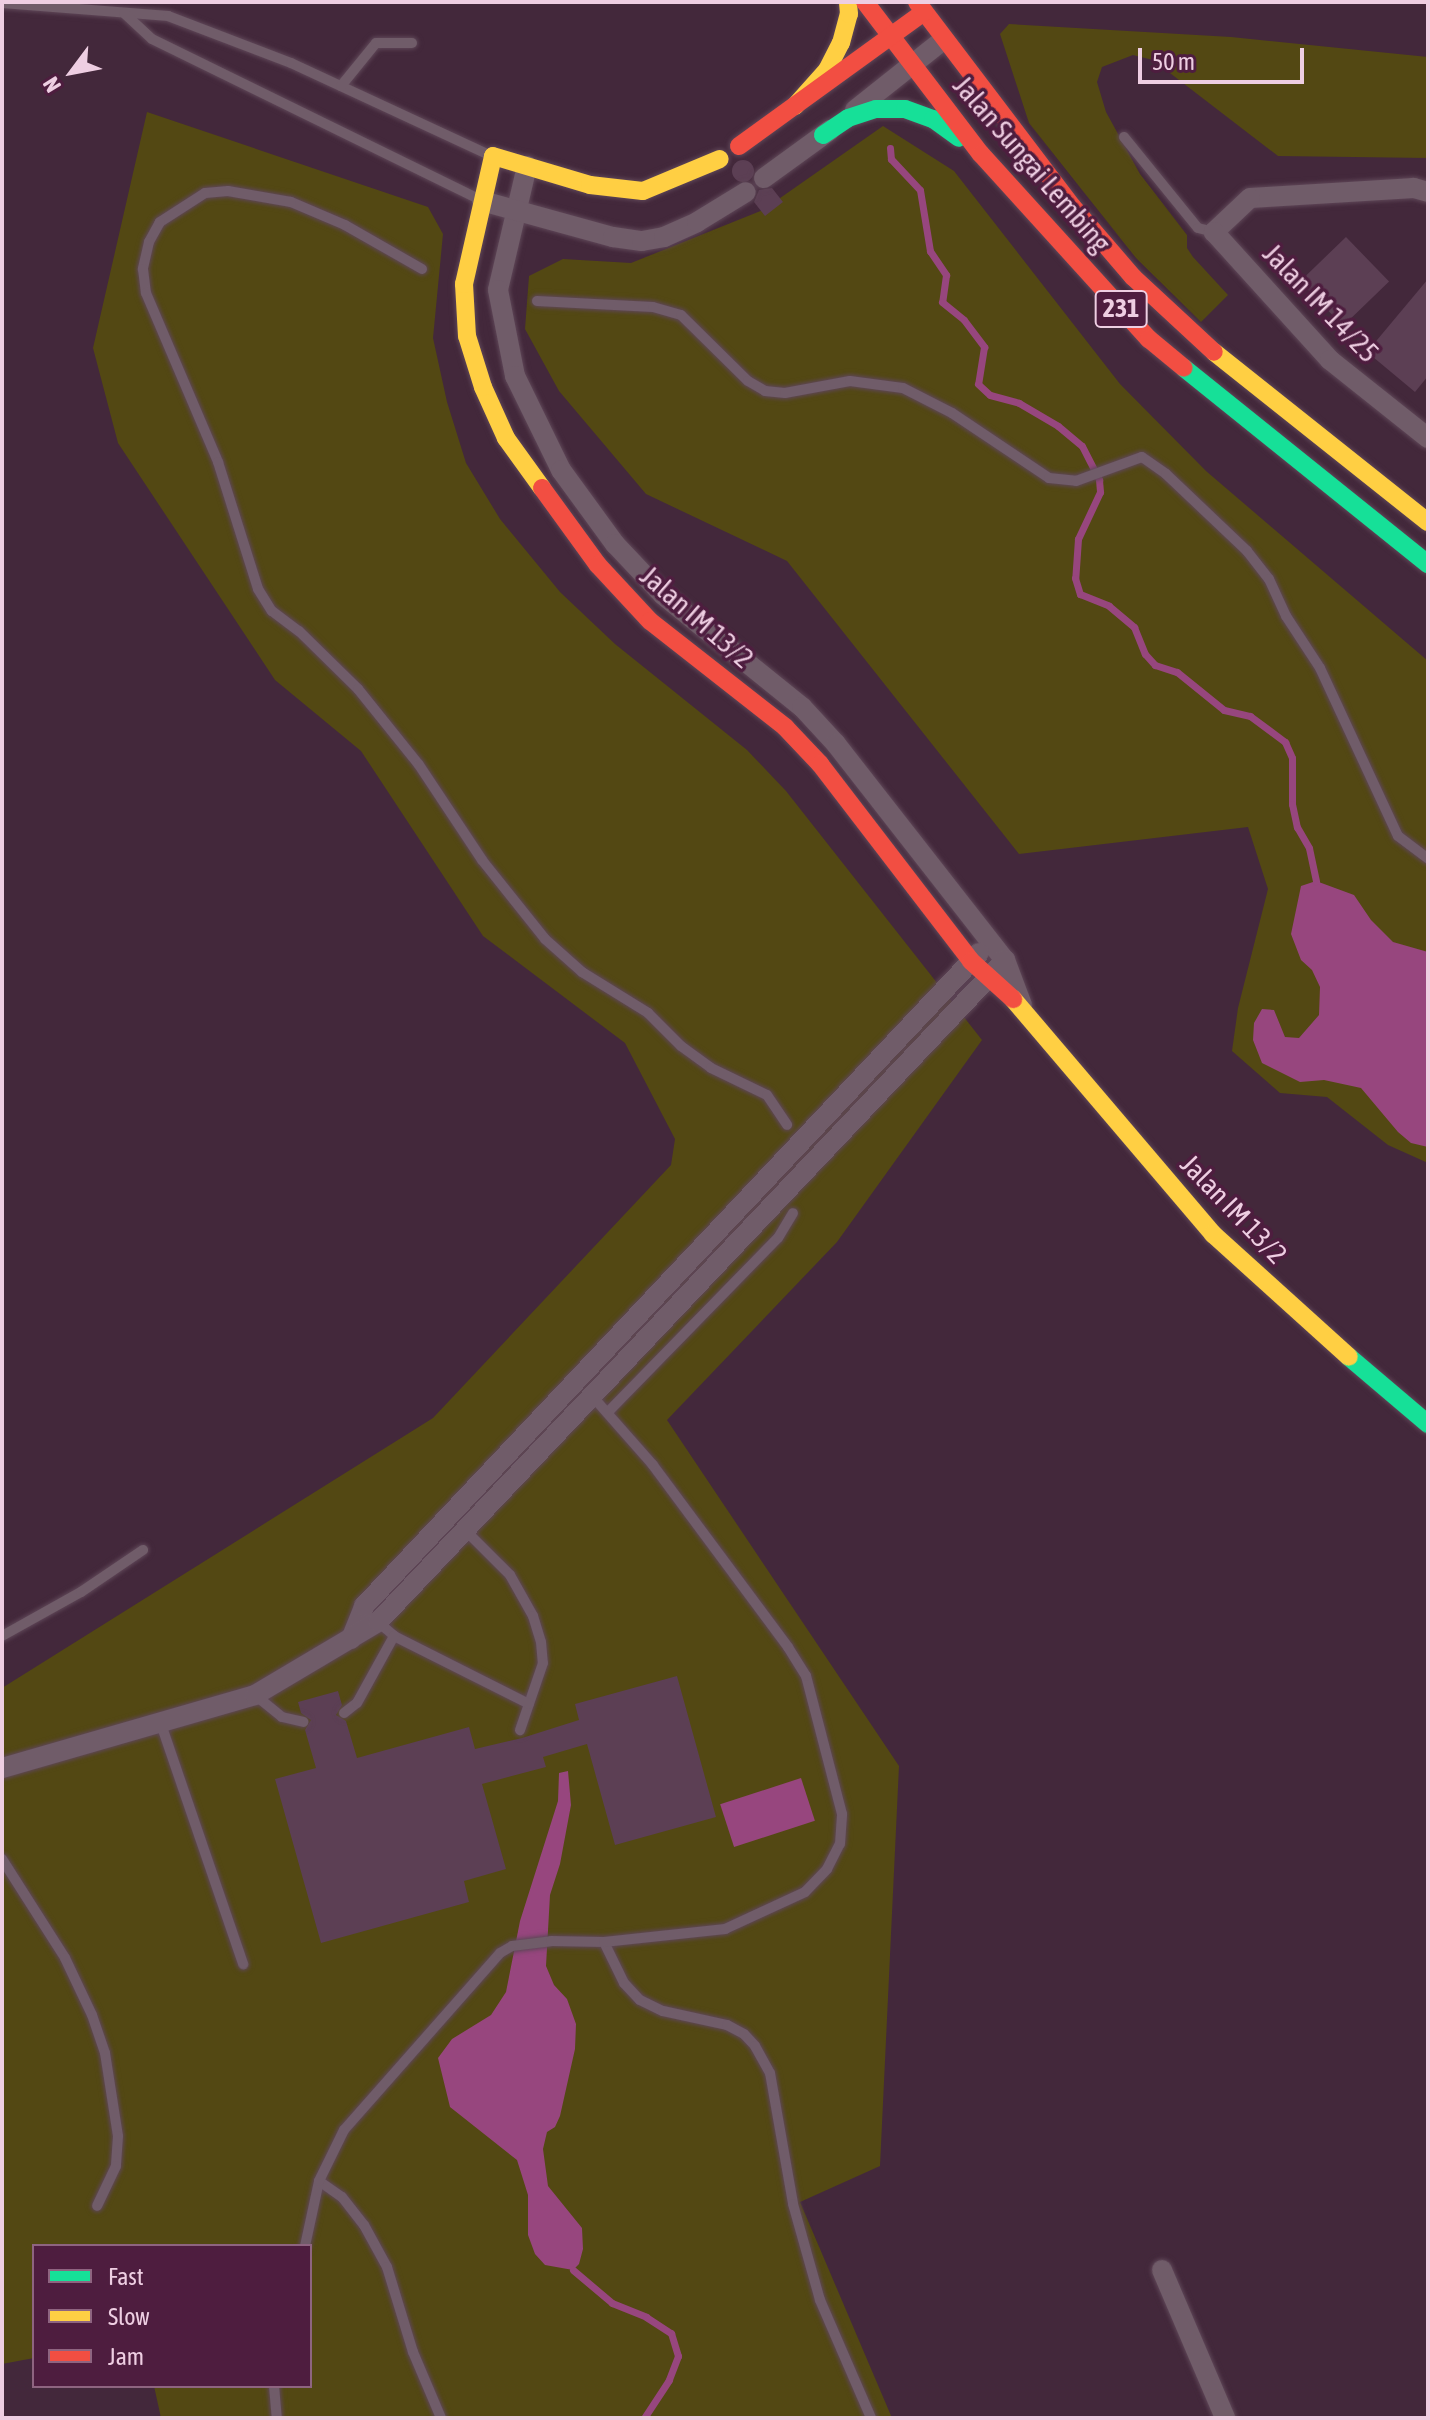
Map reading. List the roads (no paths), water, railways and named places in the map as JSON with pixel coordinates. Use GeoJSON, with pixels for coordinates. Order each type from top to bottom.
{"type":"FeatureCollection","features":[{"type":"Feature","properties":{"kind":"street"},"geometry":{"type":"LineString","coordinates":[[795,106],[827,70],[841,43],[849,14],[848,2]]}},
{"type":"Feature","properties":{"kind":"street","name":"Jalan Sungai Lembing"},"geometry":{"type":"LineString","coordinates":[[865,2],[981,154],[1149,339],[1428,564]]}},
{"type":"Feature","properties":{"kind":"street"},"geometry":{"type":"LineString","coordinates":[[739,146],[889,37],[920,7]]}},
{"type":"Feature","properties":{"kind":"street","name":"Jalan Sungai Lembing"},"geometry":{"type":"LineString","coordinates":[[920,7],[1133,277],[1188,331],[1428,522]]}},
{"type":"Feature","properties":{"kind":"street"},"geometry":{"type":"LineString","coordinates":[[823,135],[943,40]]}},
{"type":"Feature","properties":{"kind":"street"},"geometry":{"type":"LineString","coordinates":[[764,178],[848,118],[876,109],[905,109],[933,119],[981,154]]}},
{"type":"Feature","properties":{"kind":"street"},"geometry":{"type":"LineString","coordinates":[[493,156],[590,185],[643,191],[720,159]]}},
{"type":"Feature","properties":{"kind":"street","name":"Jalan IM 13/2"},"geometry":{"type":"LineString","coordinates":[[493,156],[464,284],[467,336],[483,387],[506,438],[598,565],[650,621],[785,727],[820,764],[971,961],[1024,1009],[1213,1234],[1281,1299],[1428,1424]]}},
{"type":"Feature","properties":{"kind":"street","name":"Jalan IM 13/2"},"geometry":{"type":"LineString","coordinates":[[527,166],[498,290],[515,376],[561,470],[615,544],[663,595],[811,716],[1005,960],[1024,1009]]}},
{"type":"Feature","properties":{"kind":"street"},"geometry":{"type":"LineString","coordinates":[[1214,232],[1250,198],[1414,188],[1428,192]]}},
{"type":"Feature","properties":{"kind":"street"},"geometry":{"type":"LineString","coordinates":[[482,201],[613,237],[642,241],[664,237],[697,222],[746,192]]}},
{"type":"Feature","properties":{"kind":"street","name":"Jalan IM 14/25"},"geometry":{"type":"LineString","coordinates":[[1214,232],[1330,360],[1428,438]]}},
{"type":"Feature","properties":{"kind":"street"},"geometry":{"type":"LineString","coordinates":[[2,1768],[255,1695],[351,1639],[371,1614],[549,1427],[667,1288],[991,942]]}},
{"type":"Feature","properties":{"kind":"street"},"geometry":{"type":"LineString","coordinates":[[549,1427],[593,1397],[1005,960]]}},
{"type":"Feature","properties":{"kind":"street"},"geometry":{"type":"LineString","coordinates":[[667,1288],[681,1303]]}},
{"type":"Feature","properties":{"kind":"street"},"geometry":{"type":"LineString","coordinates":[[1162,2270],[1225,2418]]}},
{"type":"Feature","properties":{"kind":"lane"},"geometry":{"type":"LineString","coordinates":[[2,3],[168,16],[341,86],[493,156]]}},
{"type":"Feature","properties":{"kind":"lane"},"geometry":{"type":"LineString","coordinates":[[123,12],[152,39],[482,201]]}},
{"type":"Feature","properties":{"kind":"lane"},"geometry":{"type":"LineString","coordinates":[[341,86],[376,43],[412,43]]}},
{"type":"Feature","properties":{"kind":"lane"},"geometry":{"type":"LineString","coordinates":[[1124,137],[1198,228],[1214,232]]}},
{"type":"Feature","properties":{"kind":"lane"},"geometry":{"type":"LineString","coordinates":[[422,269],[345,225],[291,202],[228,191],[205,193],[160,222],[149,242],[143,269],[146,293],[218,462],[258,589],[272,611],[299,631],[358,689],[419,765],[482,860],[545,939],[582,972],[648,1013],[681,1046],[711,1068],[767,1095],[787,1125]]}},
{"type":"Feature","properties":{"kind":"lane"},"geometry":{"type":"LineString","coordinates":[[537,301],[653,307],[681,315],[748,381],[765,391],[785,393],[850,381],[903,388],[952,413],[1049,478],[1076,481],[1118,463],[1142,457],[1166,474],[1247,551],[1269,579],[1286,616],[1320,668],[1398,836],[1428,859]]}},
{"type":"Feature","properties":{"kind":"lane"},"geometry":{"type":"LineString","coordinates":[[609,1411],[778,1238],[793,1213]]}},
{"type":"Feature","properties":{"kind":"lane"},"geometry":{"type":"LineString","coordinates":[[305,2244],[319,2181],[344,2130],[474,1981],[512,1946],[551,1941],[604,1942],[725,1929],[805,1892],[827,1869],[840,1844],[842,1814],[806,1676],[779,1634],[609,1411],[593,1397]]}},
{"type":"Feature","properties":{"kind":"lane"},"geometry":{"type":"LineString","coordinates":[[458,1523],[510,1575],[533,1616],[543,1663],[520,1730]]}},
{"type":"Feature","properties":{"kind":"lane"},"geometry":{"type":"LineString","coordinates":[[2,1636],[81,1592],[143,1550]]}},
{"type":"Feature","properties":{"kind":"lane"},"geometry":{"type":"LineString","coordinates":[[371,1614],[394,1636],[529,1704]]}},
{"type":"Feature","properties":{"kind":"lane"},"geometry":{"type":"LineString","coordinates":[[344,1713],[357,1703],[394,1636]]}},
{"type":"Feature","properties":{"kind":"lane"},"geometry":{"type":"LineString","coordinates":[[255,1695],[282,1717],[303,1722]]}},
{"type":"Feature","properties":{"kind":"lane"},"geometry":{"type":"LineString","coordinates":[[161,1724],[243,1964]]}},
{"type":"Feature","properties":{"kind":"lane"},"geometry":{"type":"LineString","coordinates":[[2,1859],[65,1958],[92,2015],[105,2053],[118,2136],[116,2166],[97,2206]]}},
{"type":"Feature","properties":{"kind":"lane"},"geometry":{"type":"LineString","coordinates":[[604,1942],[624,1983],[640,2000],[663,2011],[727,2025],[744,2034],[755,2046],[770,2073],[793,2204],[820,2300],[871,2418]]}},
{"type":"Feature","properties":{"kind":"lane"},"geometry":{"type":"LineString","coordinates":[[319,2181],[342,2197],[387,2267],[413,2352],[441,2418]]}},
{"type":"Feature","properties":{"kind":"lane"},"geometry":{"type":"LineString","coordinates":[[274,2388],[277,2418]]}},
{"type":"Feature","properties":{"kind":"waterway"},"geometry":{"type":"LineString","coordinates":[[890,148],[891,159],[920,190],[930,251],[946,275],[942,302],[964,320],[984,347],[978,384],[990,395],[1019,403],[1058,426],[1082,446],[1099,480],[1100,492],[1078,539],[1075,578],[1080,594],[1109,606],[1134,627],[1145,654],[1155,665],[1177,672],[1224,710],[1250,716],[1285,742],[1292,758],[1292,804],[1297,827],[1309,848],[1316,881]]}},
{"type":"Feature","properties":{"kind":"waterway"},"geometry":{"type":"LineString","coordinates":[[573,2270],[612,2303],[646,2317],[671,2333],[678,2356],[669,2380],[644,2418]]}}]}
